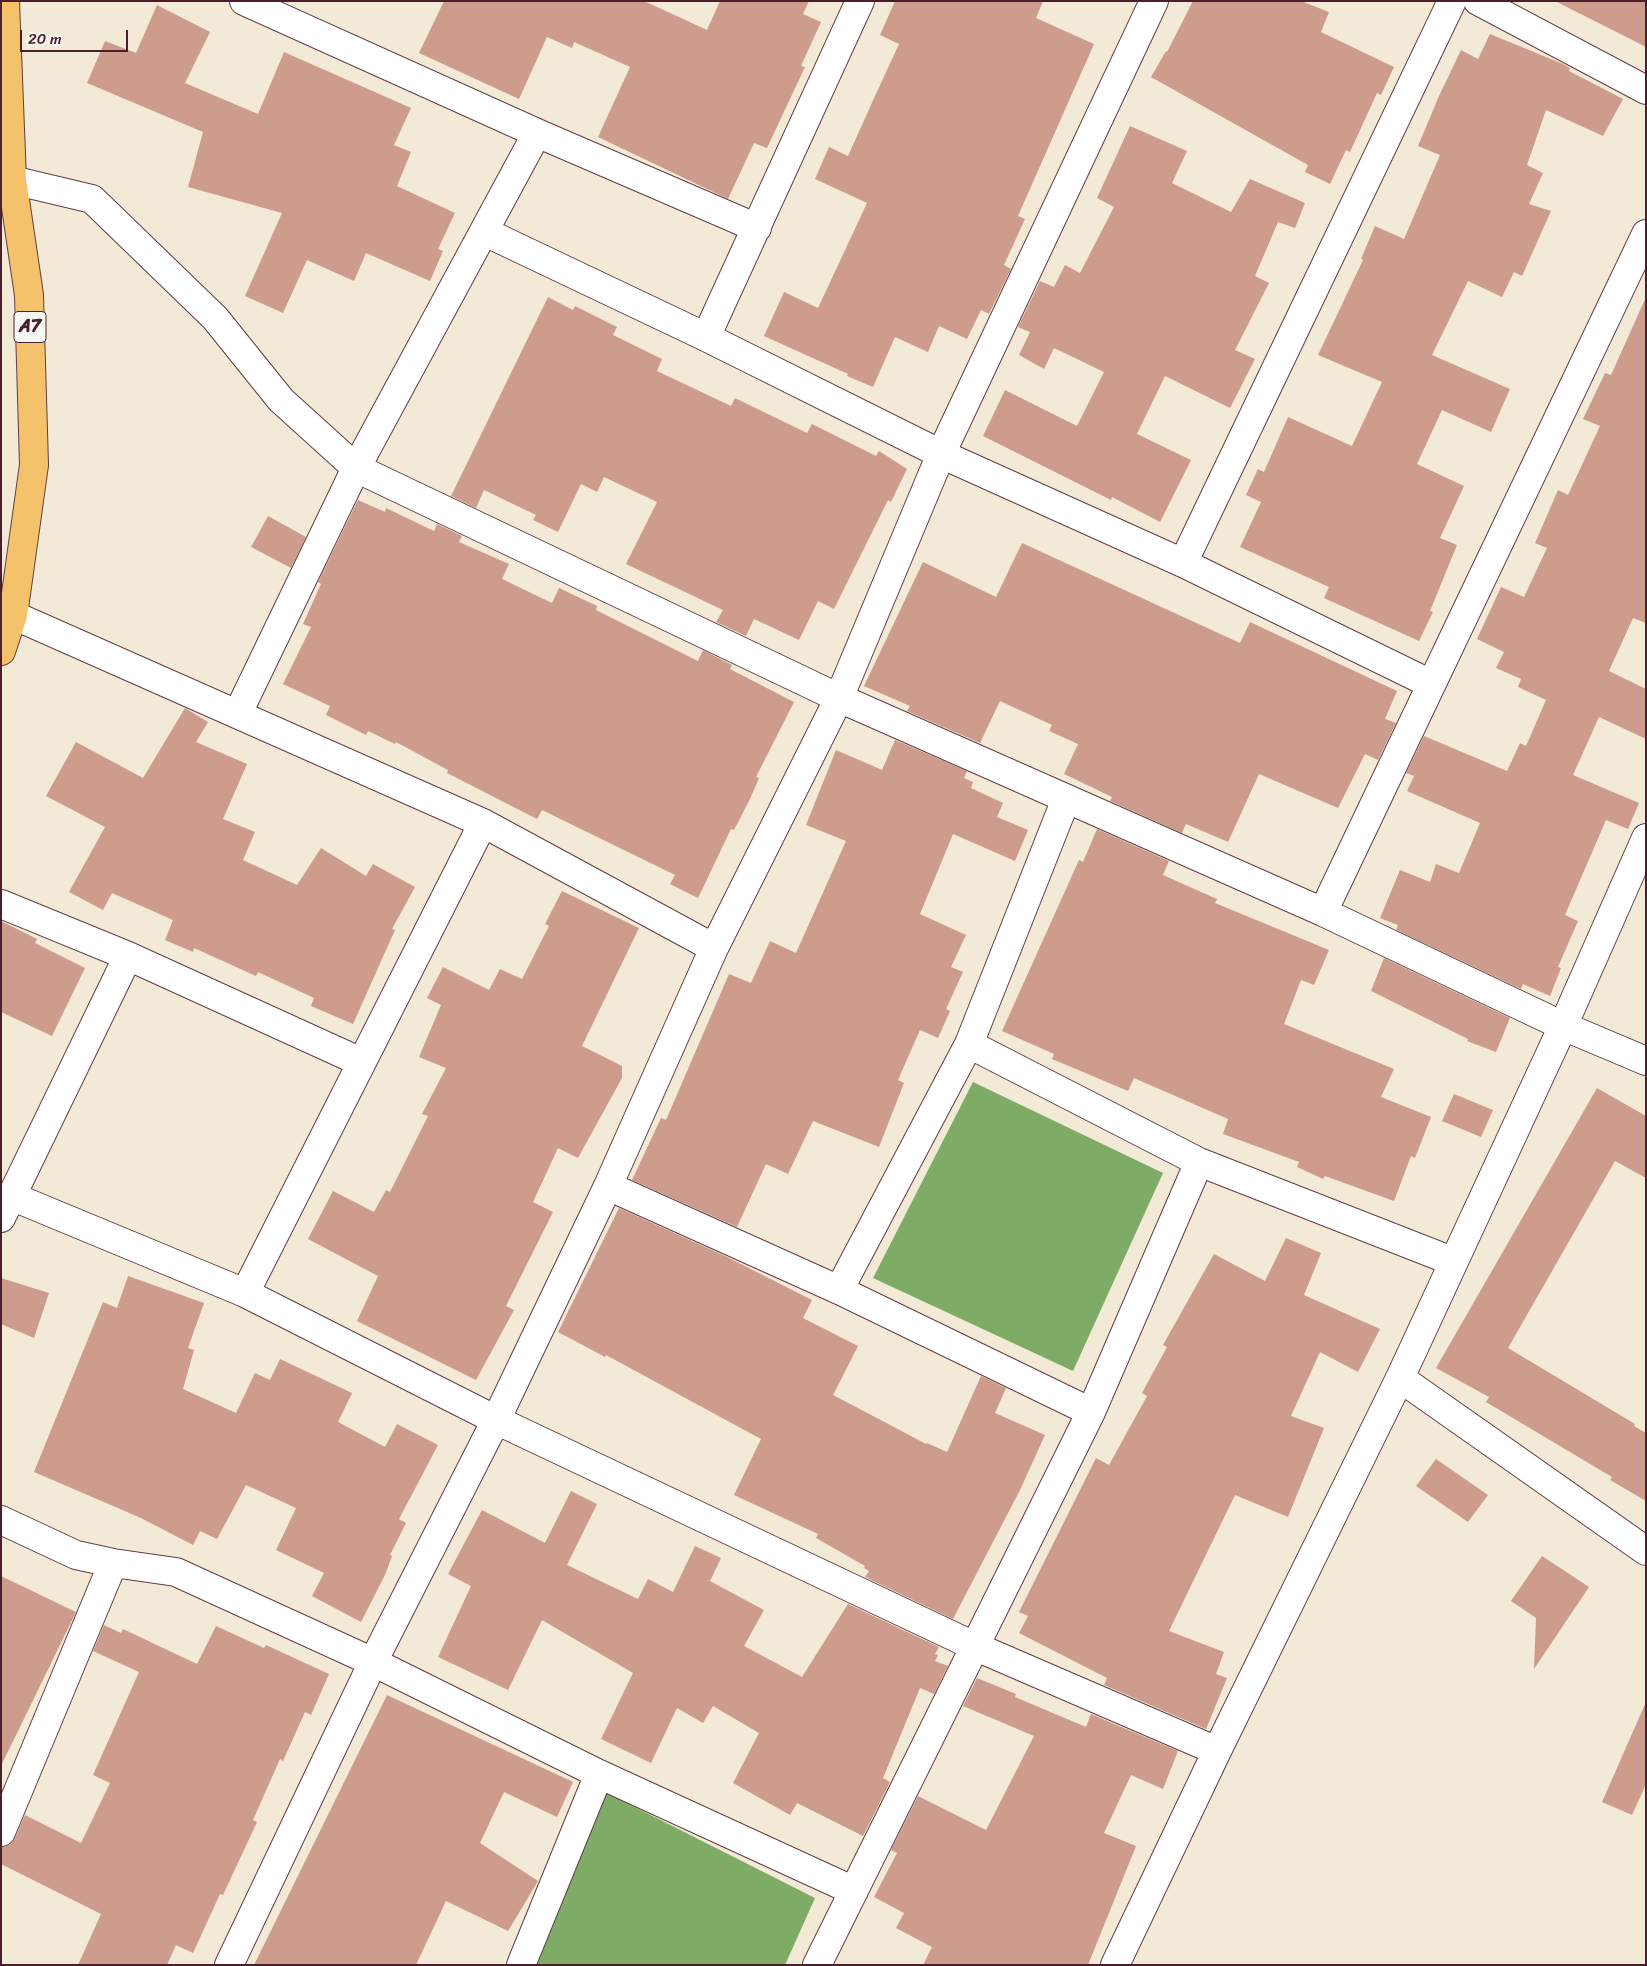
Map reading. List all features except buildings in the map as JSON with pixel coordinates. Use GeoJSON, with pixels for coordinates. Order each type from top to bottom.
{"type":"FeatureCollection","features":[{"type":"Feature","properties":{"kind":"highway","name":"A7"},"geometry":{"type":"LineString","coordinates":[[1,650],[34,465],[29,295],[12,180],[5,1]]}},
{"type":"Feature","properties":{"kind":"street"},"geometry":{"type":"LineString","coordinates":[[244,1],[537,133],[757,228]]}},
{"type":"Feature","properties":{"kind":"street"},"geometry":{"type":"LineString","coordinates":[[706,338],[860,1]]}},
{"type":"Feature","properties":{"kind":"street"},"geometry":{"type":"LineString","coordinates":[[229,1965],[373,1662],[496,1420],[608,1186],[714,948],[839,698],[941,454],[1154,1]]}},
{"type":"Feature","properties":{"kind":"street"},"geometry":{"type":"LineString","coordinates":[[1184,563],[1452,1]]}},
{"type":"Feature","properties":{"kind":"street"},"geometry":{"type":"LineString","coordinates":[[1478,1],[1646,90]]}},
{"type":"Feature","properties":{"kind":"street"},"geometry":{"type":"LineString","coordinates":[[238,713],[356,468],[537,133]]}},
{"type":"Feature","properties":{"kind":"street"},"geometry":{"type":"LineString","coordinates":[[12,180],[92,199],[215,318],[282,400],[356,468],[839,698],[1323,912],[1563,1026],[1646,1061]]}},
{"type":"Feature","properties":{"kind":"street"},"geometry":{"type":"LineString","coordinates":[[485,232],[941,454],[1184,563],[1431,684]]}},
{"type":"Feature","properties":{"kind":"street"},"geometry":{"type":"LineString","coordinates":[[1323,912],[1646,234]]}},
{"type":"Feature","properties":{"kind":"street"},"geometry":{"type":"LineString","coordinates":[[7,614],[238,713],[483,823],[714,948]]}},
{"type":"Feature","properties":{"kind":"street"},"geometry":{"type":"LineString","coordinates":[[839,1290],[968,1044],[1066,799]]}},
{"type":"Feature","properties":{"kind":"street"},"geometry":{"type":"LineString","coordinates":[[245,1293],[483,823]]}},
{"type":"Feature","properties":{"kind":"street"},"geometry":{"type":"LineString","coordinates":[[1115,1965],[1217,1751],[1400,1378],[1452,1261],[1563,1026],[1646,838]]}},
{"type":"Feature","properties":{"kind":"street"},"geometry":{"type":"LineString","coordinates":[[1,904],[128,956],[361,1062]]}},
{"type":"Feature","properties":{"kind":"street"},"geometry":{"type":"LineString","coordinates":[[128,956],[6,1207],[245,1293],[496,1420],[974,1646],[1217,1751]]}},
{"type":"Feature","properties":{"kind":"street"},"geometry":{"type":"LineString","coordinates":[[968,1044],[1199,1162],[1452,1261]]}},
{"type":"Feature","properties":{"kind":"street"},"geometry":{"type":"LineString","coordinates":[[817,1965],[1090,1412],[1199,1162]]}},
{"type":"Feature","properties":{"kind":"street"},"geometry":{"type":"LineString","coordinates":[[608,1186],[839,1290],[1090,1412]]}},
{"type":"Feature","properties":{"kind":"street"},"geometry":{"type":"LineString","coordinates":[[1400,1378],[1646,1551]]}},
{"type":"Feature","properties":{"kind":"street"},"geometry":{"type":"LineString","coordinates":[[1,1520],[76,1555],[113,1563],[176,1572],[373,1662],[599,1774],[854,1891]]}},
{"type":"Feature","properties":{"kind":"street"},"geometry":{"type":"LineString","coordinates":[[1,1832],[113,1563]]}},
{"type":"Feature","properties":{"kind":"street"},"geometry":{"type":"LineString","coordinates":[[521,1965],[599,1774]]}},
{"type":"Feature","properties":{"kind":"green space"},"geometry":{"type":"Polygon","coordinates":[[[973,1082],[1163,1173],[1073,1371],[873,1278],[973,1082]]]}},
{"type":"Feature","properties":{"kind":"green space"},"geometry":{"type":"Polygon","coordinates":[[[605,1792],[815,1898],[785,1965],[532,1965],[605,1792]]]}}]}
